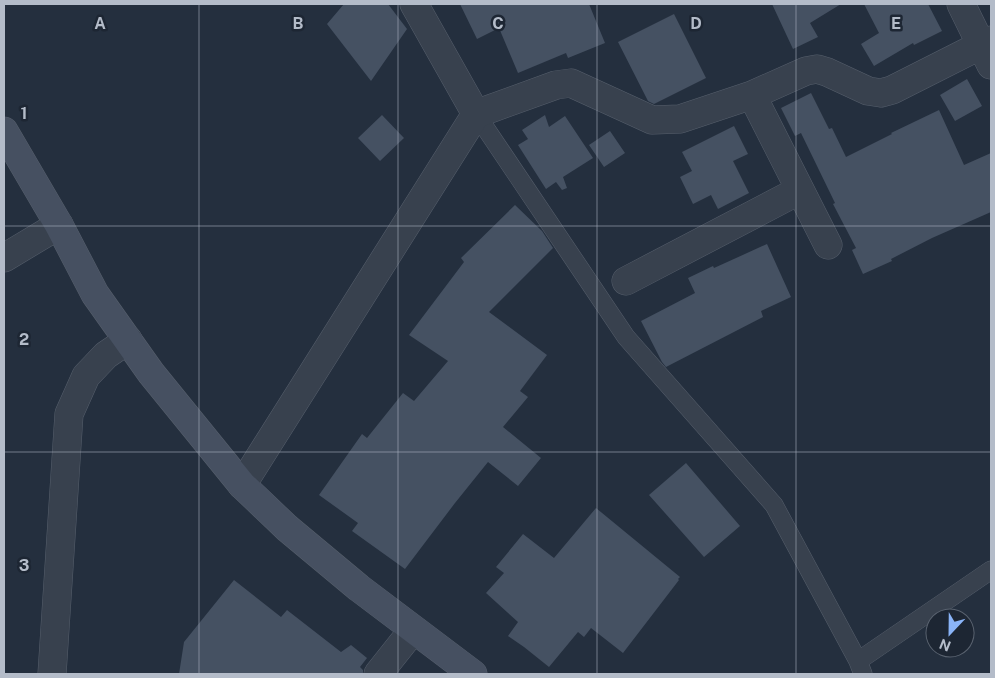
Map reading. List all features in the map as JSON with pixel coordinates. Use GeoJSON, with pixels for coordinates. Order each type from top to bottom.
{"type":"FeatureCollection","features":[{"type":"Feature","properties":{"kind":"main road"},"geometry":{"type":"LineString","coordinates":[[4,131],[59,225],[95,294],[151,373],[242,485],[287,528],[359,588],[473,674]]}},
{"type":"Feature","properties":{"kind":"street"},"geometry":{"type":"LineString","coordinates":[[414,4],[476,114]]}},
{"type":"Feature","properties":{"kind":"street"},"geometry":{"type":"LineString","coordinates":[[242,485],[476,114],[556,85],[571,83],[652,120],[680,119],[752,95],[806,71],[817,69],[868,90],[881,93],[988,50],[961,4]]}},
{"type":"Feature","properties":{"kind":"street"},"geometry":{"type":"LineString","coordinates":[[752,95],[828,245]]}},
{"type":"Feature","properties":{"kind":"street"},"geometry":{"type":"LineString","coordinates":[[626,281],[800,190]]}},
{"type":"Feature","properties":{"kind":"street"},"geometry":{"type":"LineString","coordinates":[[4,258],[59,225]]}},
{"type":"Feature","properties":{"kind":"street"},"geometry":{"type":"LineString","coordinates":[[52,674],[69,414],[86,376],[106,355],[128,340]]}},
{"type":"Feature","properties":{"kind":"street"},"geometry":{"type":"LineString","coordinates":[[378,674],[413,630]]}},
{"type":"Feature","properties":{"kind":"lane"},"geometry":{"type":"LineString","coordinates":[[476,114],[626,337],[774,506],[861,668],[991,570]]}},
{"type":"Feature","properties":{"kind":"building"},"geometry":{"type":"Polygon","coordinates":[[[344,4],[388,4],[407,29],[371,81],[327,24],[344,4]]]}},
{"type":"Feature","properties":{"kind":"building"},"geometry":{"type":"Polygon","coordinates":[[[460,4],[589,4],[605,43],[568,58],[566,53],[518,73],[499,28],[477,39],[460,4]]]}},
{"type":"Feature","properties":{"kind":"building"},"geometry":{"type":"Polygon","coordinates":[[[772,4],[841,4],[810,23],[818,37],[793,49],[772,4]]]}},
{"type":"Feature","properties":{"kind":"building"},"geometry":{"type":"Polygon","coordinates":[[[864,4],[928,4],[942,31],[914,45],[913,43],[874,66],[861,44],[879,33],[864,4]]]}},
{"type":"Feature","properties":{"kind":"building"},"geometry":{"type":"Polygon","coordinates":[[[674,14],[706,78],[654,104],[648,101],[618,42],[674,14]]]}},
{"type":"Feature","properties":{"kind":"building"},"geometry":{"type":"Polygon","coordinates":[[[967,79],[982,106],[955,121],[940,95],[967,79]]]}},
{"type":"Feature","properties":{"kind":"building"},"geometry":{"type":"Polygon","coordinates":[[[811,93],[829,129],[832,128],[846,157],[939,110],[964,165],[991,153],[991,212],[932,238],[891,259],[892,261],[863,274],[852,250],[856,248],[833,204],[835,203],[801,133],[795,136],[781,108],[811,93]]]}},
{"type":"Feature","properties":{"kind":"building"},"geometry":{"type":"Polygon","coordinates":[[[382,115],[404,138],[380,161],[358,138],[382,115]]]}},
{"type":"Feature","properties":{"kind":"building"},"geometry":{"type":"Polygon","coordinates":[[[545,115],[549,127],[565,116],[593,158],[563,177],[567,188],[562,190],[556,182],[546,189],[518,145],[528,139],[522,130],[545,115]]]}},
{"type":"Feature","properties":{"kind":"building"},"geometry":{"type":"Polygon","coordinates":[[[734,126],[748,154],[733,161],[749,193],[718,209],[711,195],[693,204],[680,177],[692,171],[682,152],[734,126]]]}},
{"type":"Feature","properties":{"kind":"building"},"geometry":{"type":"Polygon","coordinates":[[[610,131],[625,153],[604,167],[589,145],[610,131]]]}},
{"type":"Feature","properties":{"kind":"building"},"geometry":{"type":"Polygon","coordinates":[[[515,205],[542,231],[553,248],[489,312],[547,355],[520,391],[528,397],[503,427],[541,458],[518,486],[488,462],[405,569],[352,531],[358,523],[319,495],[362,434],[367,438],[403,393],[414,401],[448,361],[409,335],[464,262],[461,258],[515,205]]]}},
{"type":"Feature","properties":{"kind":"building"},"geometry":{"type":"Polygon","coordinates":[[[767,244],[791,297],[761,311],[763,317],[666,367],[641,321],[695,293],[688,278],[767,244]]]}},
{"type":"Feature","properties":{"kind":"building"},"geometry":{"type":"Polygon","coordinates":[[[686,463],[740,526],[704,557],[649,495],[686,463]]]}},
{"type":"Feature","properties":{"kind":"building"},"geometry":{"type":"Polygon","coordinates":[[[596,508],[680,577],[623,653],[591,628],[584,637],[578,632],[549,667],[508,636],[518,622],[486,593],[504,573],[496,567],[523,534],[554,558],[596,508]]]}},
{"type":"Feature","properties":{"kind":"building"},"geometry":{"type":"Polygon","coordinates":[[[234,580],[281,617],[287,610],[341,652],[351,645],[367,658],[360,667],[363,670],[363,674],[179,674],[184,642],[234,580]]]}}]}
